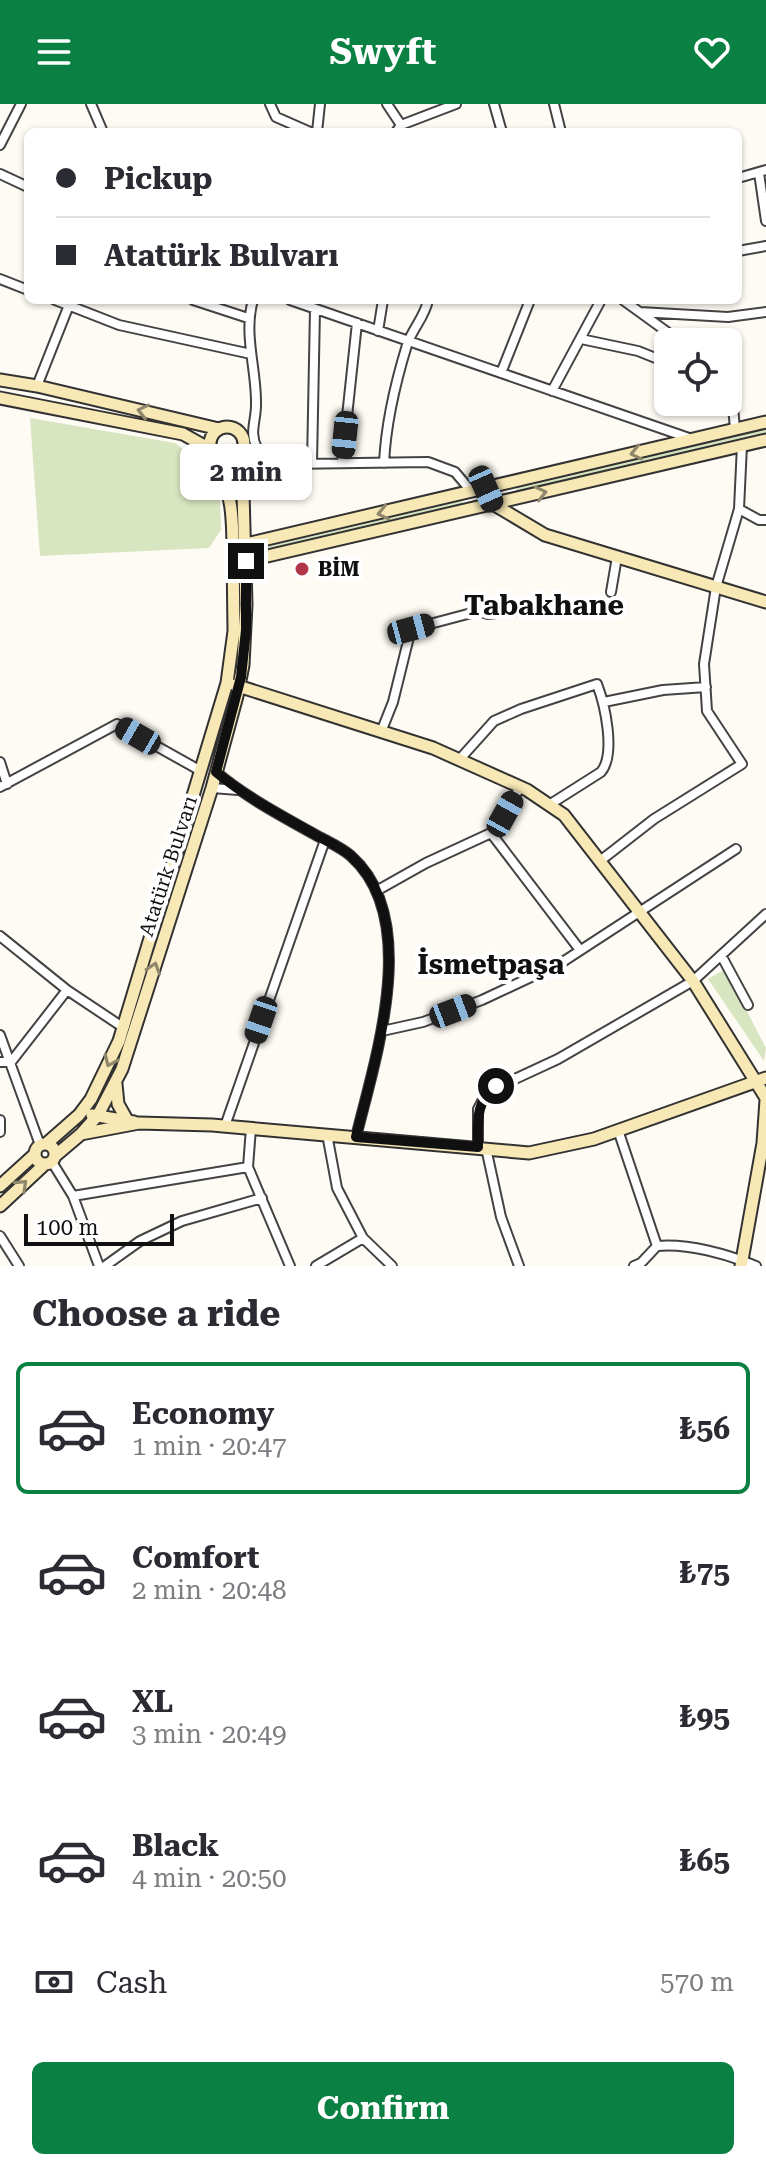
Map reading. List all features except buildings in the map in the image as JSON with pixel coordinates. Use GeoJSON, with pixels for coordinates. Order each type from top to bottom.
{"type":"FeatureCollection","features":[{"type":"Feature","properties":{"kind":"main road"},"geometry":{"type":"LineString","coordinates":[[0,380],[219,429],[234,429],[246,443],[235,460],[226,462],[183,434],[0,398]]}},
{"type":"Feature","properties":{"kind":"main road"},"geometry":{"type":"LineString","coordinates":[[233,554],[246,544],[766,422]]}},
{"type":"Feature","properties":{"kind":"main road"},"geometry":{"type":"LineString","coordinates":[[0,1186],[79,1115],[101,1082],[124,1028],[201,771],[233,685],[233,509],[211,438],[219,429]]}},
{"type":"Feature","properties":{"kind":"main road"},"geometry":{"type":"LineString","coordinates":[[233,554],[246,561],[766,440]]}},
{"type":"Feature","properties":{"kind":"main road","name":"Atatürk Bulvarı"},"geometry":{"type":"LineString","coordinates":[[0,1206],[81,1134],[98,1115],[116,1084],[212,788],[246,630],[246,443]]}},
{"type":"Feature","properties":{"kind":"main road"},"geometry":{"type":"LineString","coordinates":[[486,489],[493,504],[545,535],[766,602]]}},
{"type":"Feature","properties":{"kind":"main road"},"geometry":{"type":"LineString","coordinates":[[233,685],[433,748],[520,787],[564,815],[693,981],[761,1080],[766,1099],[763,1143],[741,1263]]}},
{"type":"Feature","properties":{"kind":"main road"},"geometry":{"type":"LineString","coordinates":[[201,771],[216,772]]}},
{"type":"Feature","properties":{"kind":"main road"},"geometry":{"type":"LineString","coordinates":[[201,771],[212,788]]}},
{"type":"Feature","properties":{"kind":"main road"},"geometry":{"type":"LineString","coordinates":[[79,1115],[98,1115],[133,1122],[251,1128],[529,1153],[594,1139],[761,1080]]}},
{"type":"Feature","properties":{"kind":"main road"},"geometry":{"type":"LineString","coordinates":[[116,1084],[120,1110],[133,1122]]}},
{"type":"Feature","properties":{"kind":"main road"},"geometry":{"type":"LineString","coordinates":[[81,1134],[133,1122]]}},
{"type":"Feature","properties":{"kind":"main road"},"geometry":{"type":"LineString","coordinates":[[52,1147],[50,1161],[39,1162],[40,1148],[52,1147]]}},
{"type":"Feature","properties":{"kind":"street"},"geometry":{"type":"LineString","coordinates":[[0,145],[21,104]]}},
{"type":"Feature","properties":{"kind":"street"},"geometry":{"type":"LineString","coordinates":[[91,104],[101,128]]}},
{"type":"Feature","properties":{"kind":"street"},"geometry":{"type":"LineString","coordinates":[[270,104],[276,117],[301,128]]}},
{"type":"Feature","properties":{"kind":"street"},"geometry":{"type":"LineString","coordinates":[[317,128],[320,104]]}},
{"type":"Feature","properties":{"kind":"street"},"geometry":{"type":"LineString","coordinates":[[387,104],[399,128]]}},
{"type":"Feature","properties":{"kind":"street"},"geometry":{"type":"LineString","coordinates":[[401,128],[456,104]]}},
{"type":"Feature","properties":{"kind":"street"},"geometry":{"type":"LineString","coordinates":[[494,104],[501,128]]}},
{"type":"Feature","properties":{"kind":"street"},"geometry":{"type":"LineString","coordinates":[[554,104],[560,128]]}},
{"type":"Feature","properties":{"kind":"street"},"geometry":{"type":"LineString","coordinates":[[742,177],[762,172],[766,221]]}},
{"type":"Feature","properties":{"kind":"street"},"geometry":{"type":"LineString","coordinates":[[0,174],[24,185]]}},
{"type":"Feature","properties":{"kind":"street"},"geometry":{"type":"LineString","coordinates":[[742,250],[766,246]]}},
{"type":"Feature","properties":{"kind":"street"},"geometry":{"type":"LineString","coordinates":[[0,279],[24,288]]}},
{"type":"Feature","properties":{"kind":"street"},"geometry":{"type":"LineString","coordinates":[[37,386],[70,304]]}},
{"type":"Feature","properties":{"kind":"street"},"geometry":{"type":"LineString","coordinates":[[72,304],[119,325],[251,354]]}},
{"type":"Feature","properties":{"kind":"street"},"geometry":{"type":"LineString","coordinates":[[205,304],[248,318]]}},
{"type":"Feature","properties":{"kind":"street"},"geometry":{"type":"LineString","coordinates":[[252,304],[248,318],[256,405],[246,443],[267,461],[428,462],[455,472],[472,492]]}},
{"type":"Feature","properties":{"kind":"street"},"geometry":{"type":"LineString","coordinates":[[301,304],[692,439]]}},
{"type":"Feature","properties":{"kind":"street"},"geometry":{"type":"LineString","coordinates":[[378,331],[382,304]]}},
{"type":"Feature","properties":{"kind":"street"},"geometry":{"type":"LineString","coordinates":[[384,463],[386,424],[408,341],[427,304]]}},
{"type":"Feature","properties":{"kind":"street"},"geometry":{"type":"LineString","coordinates":[[501,373],[528,304]]}},
{"type":"Feature","properties":{"kind":"street"},"geometry":{"type":"LineString","coordinates":[[552,391],[599,304]]}},
{"type":"Feature","properties":{"kind":"street"},"geometry":{"type":"LineString","coordinates":[[629,304],[662,328]]}},
{"type":"Feature","properties":{"kind":"street"},"geometry":{"type":"LineString","coordinates":[[312,463],[315,309]]}},
{"type":"Feature","properties":{"kind":"street"},"geometry":{"type":"LineString","coordinates":[[640,312],[728,317],[766,312]]}},
{"type":"Feature","properties":{"kind":"street"},"geometry":{"type":"LineString","coordinates":[[342,463],[357,323]]}},
{"type":"Feature","properties":{"kind":"street"},"geometry":{"type":"LineString","coordinates":[[581,339],[654,357]]}},
{"type":"Feature","properties":{"kind":"street"},"geometry":{"type":"LineString","coordinates":[[733,416],[735,429]]}},
{"type":"Feature","properties":{"kind":"street"},"geometry":{"type":"LineString","coordinates":[[600,861],[654,819],[742,764],[707,711],[704,664],[716,587],[739,509],[742,445]]}},
{"type":"Feature","properties":{"kind":"street"},"geometry":{"type":"LineString","coordinates":[[739,509],[759,520],[766,520]]}},
{"type":"Feature","properties":{"kind":"street"},"geometry":{"type":"LineString","coordinates":[[611,592],[617,557]]}},
{"type":"Feature","properties":{"kind":"street"},"geometry":{"type":"LineString","coordinates":[[381,732],[393,702],[411,629],[479,611],[487,614],[527,610]]}},
{"type":"Feature","properties":{"kind":"street"},"geometry":{"type":"LineString","coordinates":[[459,760],[494,721],[597,684],[604,702],[607,765],[549,805]]}},
{"type":"Feature","properties":{"kind":"street"},"geometry":{"type":"LineString","coordinates":[[604,702],[663,690],[706,687]]}},
{"type":"Feature","properties":{"kind":"street"},"geometry":{"type":"LineString","coordinates":[[0,762],[4,786],[117,724],[201,771]]}},
{"type":"Feature","properties":{"kind":"street"},"geometry":{"type":"LineString","coordinates":[[216,772],[239,791],[351,856],[378,890],[386,927],[388,972],[382,1031],[356,1137]]}},
{"type":"Feature","properties":{"kind":"street"},"geometry":{"type":"LineString","coordinates":[[378,890],[426,863],[491,833],[520,787]]}},
{"type":"Feature","properties":{"kind":"street"},"geometry":{"type":"LineString","coordinates":[[212,788],[239,791]]}},
{"type":"Feature","properties":{"kind":"street"},"geometry":{"type":"LineString","coordinates":[[491,833],[580,950]]}},
{"type":"Feature","properties":{"kind":"street"},"geometry":{"type":"LineString","coordinates":[[225,1126],[325,840]]}},
{"type":"Feature","properties":{"kind":"street"},"geometry":{"type":"LineString","coordinates":[[382,1031],[423,1022],[482,1000],[561,963],[736,849]]}},
{"type":"Feature","properties":{"kind":"street"},"geometry":{"type":"LineString","coordinates":[[519,1266],[501,1217],[482,1148],[478,1109],[487,1092],[558,1059],[693,981],[766,914]]}},
{"type":"Feature","properties":{"kind":"street"},"geometry":{"type":"LineString","coordinates":[[0,936],[67,990],[124,1028]]}},
{"type":"Feature","properties":{"kind":"street"},"geometry":{"type":"LineString","coordinates":[[721,955],[748,1005]]}},
{"type":"Feature","properties":{"kind":"street"},"geometry":{"type":"LineString","coordinates":[[11,1062],[67,990]]}},
{"type":"Feature","properties":{"kind":"street"},"geometry":{"type":"LineString","coordinates":[[0,1035],[40,1148]]}},
{"type":"Feature","properties":{"kind":"street"},"geometry":{"type":"LineString","coordinates":[[0,1062],[11,1062]]}},
{"type":"Feature","properties":{"kind":"street"},"geometry":{"type":"LineString","coordinates":[[0,1120],[0,1132]]}},
{"type":"Feature","properties":{"kind":"street"},"geometry":{"type":"LineString","coordinates":[[251,1128],[248,1167],[289,1264],[278,1266]]}},
{"type":"Feature","properties":{"kind":"street"},"geometry":{"type":"LineString","coordinates":[[618,1130],[657,1246]]}},
{"type":"Feature","properties":{"kind":"street"},"geometry":{"type":"LineString","coordinates":[[327,1134],[337,1188],[363,1238],[392,1266]]}},
{"type":"Feature","properties":{"kind":"street"},"geometry":{"type":"LineString","coordinates":[[50,1161],[73,1196],[102,1266],[140,1241],[182,1221],[262,1198]]}},
{"type":"Feature","properties":{"kind":"street"},"geometry":{"type":"LineString","coordinates":[[73,1196],[248,1167]]}},
{"type":"Feature","properties":{"kind":"street"},"geometry":{"type":"LineString","coordinates":[[0,1236],[19,1266]]}},
{"type":"Feature","properties":{"kind":"street"},"geometry":{"type":"LineString","coordinates":[[316,1266],[363,1238]]}},
{"type":"Feature","properties":{"kind":"street"},"geometry":{"type":"LineString","coordinates":[[634,1266],[657,1246],[670,1245],[756,1266]]}},
{"type":"Feature","properties":{"kind":"green space"},"geometry":{"type":"Polygon","coordinates":[[[30,418],[175,443],[208,468],[220,497],[221,530],[209,548],[40,556],[30,418]]]}},
{"type":"Feature","properties":{"kind":"green space"},"geometry":{"type":"Polygon","coordinates":[[[766,427],[766,434],[519,492],[516,490],[518,487],[766,427]]]}},
{"type":"Feature","properties":{"kind":"green space"},"geometry":{"type":"Polygon","coordinates":[[[462,501],[463,505],[258,553],[258,549],[462,501]]]}},
{"type":"Feature","properties":{"kind":"green space"},"geometry":{"type":"Polygon","coordinates":[[[725,969],[766,1048],[764,1061],[708,979],[725,969]]]}},
{"type":"Feature","properties":{"kind":"place","name":"BİM"},"geometry":{"type":"Point","coordinates":[302,569]}},
{"type":"Feature","properties":{"kind":"district","name":"Tabakhane"},"geometry":{"type":"Point","coordinates":[544,605]}},
{"type":"Feature","properties":{"kind":"district","name":"İsmetpaşa"},"geometry":{"type":"Point","coordinates":[491,964]}},
{"type":"Feature","properties":{"kind":"route"},"geometry":{"type":"LineString","coordinates":[[246,561],[246,630],[241,677],[216,772],[239,791],[351,856],[378,890],[386,927],[388,972],[382,1031],[356,1137],[478,1147],[478,1109],[487,1092],[496,1086]]}}]}
